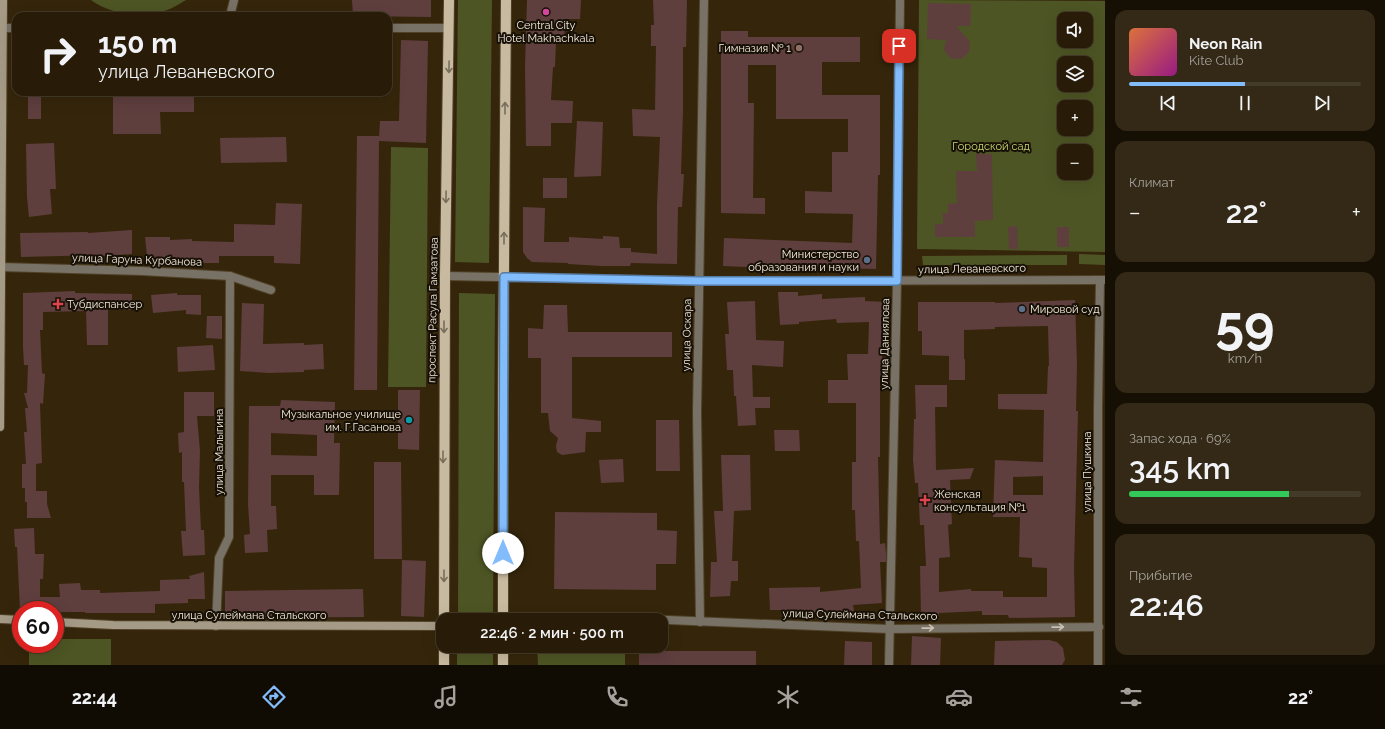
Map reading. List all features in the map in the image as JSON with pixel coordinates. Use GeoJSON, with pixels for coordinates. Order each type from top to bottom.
{"type":"FeatureCollection","features":[{"type":"Feature","properties":{"kind":"main road"},"geometry":{"type":"LineString","coordinates":[[0,427],[1,28],[3,0]]}},
{"type":"Feature","properties":{"kind":"main road","name":"проспект Расула Гамзатова"},"geometry":{"type":"LineString","coordinates":[[444,613],[444,276],[450,0]]}},
{"type":"Feature","properties":{"kind":"main road"},"geometry":{"type":"LineString","coordinates":[[503,613],[506,0]]}},
{"type":"Feature","properties":{"kind":"main road"},"geometry":{"type":"LineString","coordinates":[[0,619],[12,620]]}},
{"type":"Feature","properties":{"kind":"main road"},"geometry":{"type":"LineString","coordinates":[[0,622],[12,621]]}},
{"type":"Feature","properties":{"kind":"main road","name":"улица Сулеймана Стальского"},"geometry":{"type":"LineString","coordinates":[[64,623],[436,628]]}},
{"type":"Feature","properties":{"kind":"main road","name":"улица Сулеймана Стальского"},"geometry":{"type":"LineString","coordinates":[[64,624],[113,627],[436,628]]}},
{"type":"Feature","properties":{"kind":"main road"},"geometry":{"type":"LineString","coordinates":[[444,653],[444,665]]}},
{"type":"Feature","properties":{"kind":"main road"},"geometry":{"type":"LineString","coordinates":[[503,653],[503,665]]}},
{"type":"Feature","properties":{"kind":"street"},"geometry":{"type":"LineString","coordinates":[[231,12],[234,0]]}},
{"type":"Feature","properties":{"kind":"street","name":"улица Оскара"},"geometry":{"type":"LineString","coordinates":[[700,622],[697,413],[704,0]]}},
{"type":"Feature","properties":{"kind":"street","name":"улица Даниялова"},"geometry":{"type":"LineString","coordinates":[[889,665],[897,281],[900,0]]}},
{"type":"Feature","properties":{"kind":"street"},"geometry":{"type":"LineString","coordinates":[[1,28],[12,28]]}},
{"type":"Feature","properties":{"kind":"street"},"geometry":{"type":"LineString","coordinates":[[392,28],[449,28]]}},
{"type":"Feature","properties":{"kind":"street","name":"улица Гаруна Курбанова"},"geometry":{"type":"LineString","coordinates":[[1,267],[142,270],[230,276],[271,290]]}},
{"type":"Feature","properties":{"kind":"street","name":"улица Малыгина"},"geometry":{"type":"LineString","coordinates":[[216,626],[219,558],[229,537],[230,276]]}},
{"type":"Feature","properties":{"kind":"street","name":"улица Леваневского"},"geometry":{"type":"LineString","coordinates":[[444,276],[699,281],[1102,280]]}},
{"type":"Feature","properties":{"kind":"street","name":"улица Пушкина"},"geometry":{"type":"LineString","coordinates":[[1098,665],[1098,409],[1102,280]]}},
{"type":"Feature","properties":{"kind":"street","name":"улица Сулеймана Стальского"},"geometry":{"type":"LineString","coordinates":[[668,620],[889,629],[1099,627]]}},
{"type":"Feature","properties":{"kind":"green space"},"geometry":{"type":"Polygon","coordinates":[[[91,0],[186,0],[174,7],[160,12],[118,12],[98,5],[91,0]]]}},
{"type":"Feature","properties":{"kind":"green space"},"geometry":{"type":"Polygon","coordinates":[[[458,0],[492,0],[489,263],[455,262],[458,0]]]}},
{"type":"Feature","properties":{"kind":"green space","name":"Городской сад"},"geometry":{"type":"Polygon","coordinates":[[[919,0],[1105,1],[1105,252],[917,249],[919,0]]]}},
{"type":"Feature","properties":{"kind":"green space"},"geometry":{"type":"Polygon","coordinates":[[[391,147],[428,148],[426,387],[388,387],[391,147]]]}},
{"type":"Feature","properties":{"kind":"green space"},"geometry":{"type":"Polygon","coordinates":[[[1079,254],[1105,255],[1105,265],[1079,264],[1079,254]]]}},
{"type":"Feature","properties":{"kind":"green space"},"geometry":{"type":"Polygon","coordinates":[[[1067,255],[1067,265],[923,265],[922,256],[1067,255]]]}},
{"type":"Feature","properties":{"kind":"green space"},"geometry":{"type":"Polygon","coordinates":[[[459,293],[495,294],[493,613],[458,613],[459,293]]]}},
{"type":"Feature","properties":{"kind":"green space"},"geometry":{"type":"Polygon","coordinates":[[[64,639],[111,639],[111,665],[29,665],[29,653],[64,653],[64,639]]]}},
{"type":"Feature","properties":{"kind":"green space"},"geometry":{"type":"Polygon","coordinates":[[[457,653],[493,653],[493,665],[457,665],[457,653]]]}},
{"type":"Feature","properties":{"kind":"green space"},"geometry":{"type":"Polygon","coordinates":[[[537,653],[625,653],[625,665],[538,665],[537,653]]]}},
{"type":"Feature","properties":{"kind":"building"},"geometry":{"type":"Polygon","coordinates":[[[352,0],[431,0],[431,17],[392,16],[392,12],[353,12],[352,0]]]}},
{"type":"Feature","properties":{"kind":"building"},"geometry":{"type":"Polygon","coordinates":[[[527,0],[581,0],[580,19],[565,19],[564,41],[556,41],[551,100],[573,101],[572,123],[551,123],[551,146],[526,146],[525,66],[527,0]]]}},
{"type":"Feature","properties":{"kind":"building"},"geometry":{"type":"Polygon","coordinates":[[[653,0],[687,0],[686,47],[683,47],[681,174],[684,174],[682,207],[678,207],[677,264],[631,263],[630,266],[602,266],[532,262],[523,252],[523,207],[545,208],[544,242],[569,242],[569,237],[603,239],[603,236],[619,237],[620,248],[631,248],[631,252],[657,254],[657,205],[660,137],[633,136],[632,109],[655,110],[656,46],[651,46],[651,25],[654,25],[653,0]]]}},
{"type":"Feature","properties":{"kind":"building"},"geometry":{"type":"Polygon","coordinates":[[[928,3],[971,4],[970,26],[956,26],[970,42],[969,52],[961,59],[950,58],[944,50],[946,40],[927,39],[928,3]]]}},
{"type":"Feature","properties":{"kind":"building"},"geometry":{"type":"Polygon","coordinates":[[[721,31],[748,31],[748,37],[860,37],[860,62],[822,62],[822,95],[880,95],[880,175],[878,175],[876,269],[723,266],[724,238],[852,243],[853,214],[805,213],[805,191],[832,192],[832,152],[848,152],[848,119],[776,119],[776,65],[748,65],[748,103],[754,103],[753,198],[765,198],[765,214],[721,213],[721,31]]]}},
{"type":"Feature","properties":{"kind":"building"},"geometry":{"type":"Polygon","coordinates":[[[401,40],[428,41],[426,143],[379,141],[377,390],[354,390],[357,136],[379,136],[379,138],[380,121],[399,121],[401,40]]]}},
{"type":"Feature","properties":{"kind":"building"},"geometry":{"type":"Polygon","coordinates":[[[28,96],[41,96],[41,119],[28,119],[28,96]]]}},
{"type":"Feature","properties":{"kind":"building"},"geometry":{"type":"Polygon","coordinates":[[[113,96],[194,96],[194,112],[160,112],[161,134],[113,134],[113,96]]]}},
{"type":"Feature","properties":{"kind":"building"},"geometry":{"type":"Polygon","coordinates":[[[577,121],[603,122],[601,176],[574,177],[577,121]]]}},
{"type":"Feature","properties":{"kind":"building"},"geometry":{"type":"Polygon","coordinates":[[[286,137],[287,162],[221,163],[220,138],[286,137]]]}},
{"type":"Feature","properties":{"kind":"building"},"geometry":{"type":"Polygon","coordinates":[[[54,143],[56,189],[50,189],[52,214],[29,217],[26,144],[54,143]]]}},
{"type":"Feature","properties":{"kind":"building"},"geometry":{"type":"Polygon","coordinates":[[[976,154],[992,154],[993,220],[975,221],[975,237],[935,237],[935,224],[943,224],[943,213],[948,213],[948,204],[957,203],[956,171],[977,171],[976,154]]]}},
{"type":"Feature","properties":{"kind":"building"},"geometry":{"type":"Polygon","coordinates":[[[543,178],[567,178],[567,198],[543,198],[543,178]]]}},
{"type":"Feature","properties":{"kind":"building"},"geometry":{"type":"Polygon","coordinates":[[[276,203],[302,204],[300,264],[274,263],[274,256],[219,256],[219,263],[195,263],[195,260],[174,261],[174,258],[154,259],[154,256],[147,256],[145,237],[170,237],[170,240],[192,239],[192,241],[234,242],[234,224],[275,225],[276,203]]]}},
{"type":"Feature","properties":{"kind":"building"},"geometry":{"type":"Polygon","coordinates":[[[1017,226],[1018,249],[1009,249],[1008,227],[1017,226]]]}},
{"type":"Feature","properties":{"kind":"building"},"geometry":{"type":"Polygon","coordinates":[[[1057,227],[1069,227],[1069,247],[1057,247],[1057,227]]]}},
{"type":"Feature","properties":{"kind":"building"},"geometry":{"type":"Polygon","coordinates":[[[132,230],[132,254],[21,257],[20,233],[88,233],[132,230]]]}},
{"type":"Feature","properties":{"kind":"building"},"geometry":{"type":"Polygon","coordinates":[[[75,291],[75,293],[132,294],[132,310],[108,310],[108,345],[87,345],[86,311],[43,312],[43,330],[40,330],[42,373],[45,374],[43,404],[40,403],[42,463],[36,464],[36,491],[47,491],[47,504],[51,518],[27,518],[25,488],[22,488],[22,464],[26,464],[24,432],[27,432],[25,408],[28,408],[24,393],[27,393],[28,365],[24,365],[23,293],[75,291]]]}},
{"type":"Feature","properties":{"kind":"building"},"geometry":{"type":"Polygon","coordinates":[[[778,292],[798,292],[798,296],[822,294],[822,299],[865,297],[865,301],[886,302],[885,351],[882,351],[882,376],[880,376],[880,457],[878,457],[880,544],[885,543],[886,554],[886,562],[880,562],[882,603],[853,605],[854,611],[801,613],[801,610],[770,610],[769,588],[820,587],[820,592],[861,588],[859,541],[856,541],[855,510],[852,510],[852,462],[856,462],[856,403],[828,403],[828,380],[848,380],[847,354],[868,354],[869,322],[837,323],[836,319],[780,325],[778,292]]]}},
{"type":"Feature","properties":{"kind":"building"},"geometry":{"type":"Polygon","coordinates":[[[177,293],[177,295],[201,295],[201,315],[186,314],[186,310],[153,313],[151,295],[177,293]]]}},
{"type":"Feature","properties":{"kind":"building"},"geometry":{"type":"Polygon","coordinates":[[[1075,300],[1077,364],[1076,411],[1078,411],[1074,568],[1075,617],[1009,618],[1008,615],[982,615],[982,611],[939,613],[939,617],[921,617],[920,566],[926,566],[924,525],[920,525],[918,483],[915,483],[913,460],[914,419],[916,419],[915,385],[947,385],[947,407],[935,407],[936,470],[974,468],[970,479],[950,480],[952,524],[948,525],[950,557],[939,558],[939,592],[971,589],[971,591],[1003,591],[1003,597],[1047,597],[1047,568],[1032,567],[1032,558],[1019,557],[1020,517],[993,517],[995,460],[1043,462],[1044,410],[998,409],[998,394],[1047,394],[1049,366],[1048,326],[995,327],[995,329],[964,330],[965,380],[949,380],[949,356],[922,355],[922,331],[918,331],[918,302],[995,303],[1075,300]],[[1043,476],[1013,477],[1013,495],[1043,495],[1043,476]]]}},
{"type":"Feature","properties":{"kind":"building"},"geometry":{"type":"Polygon","coordinates":[[[755,301],[756,340],[784,341],[783,367],[752,365],[753,397],[770,397],[770,408],[755,408],[756,425],[738,426],[736,396],[734,396],[733,370],[727,370],[725,334],[729,334],[727,302],[755,301]]]}},
{"type":"Feature","properties":{"kind":"building"},"geometry":{"type":"Polygon","coordinates":[[[242,303],[264,304],[263,344],[323,344],[324,369],[304,370],[304,372],[269,373],[240,371],[242,303]]]}},
{"type":"Feature","properties":{"kind":"building"},"geometry":{"type":"Polygon","coordinates":[[[544,305],[567,305],[568,332],[672,332],[672,357],[572,357],[572,418],[601,421],[601,432],[586,432],[585,452],[562,455],[557,452],[556,446],[558,438],[550,431],[548,413],[541,413],[541,358],[528,358],[528,328],[543,329],[544,305]]]}},
{"type":"Feature","properties":{"kind":"building"},"geometry":{"type":"Polygon","coordinates":[[[207,316],[222,316],[222,339],[206,338],[207,316]]]}},
{"type":"Feature","properties":{"kind":"building"},"geometry":{"type":"Polygon","coordinates":[[[213,345],[215,370],[178,372],[177,347],[213,345]]]}},
{"type":"Feature","properties":{"kind":"building","name":"Музыкальное училище им. Г.Гасанова"},"geometry":{"type":"Polygon","coordinates":[[[398,390],[420,390],[419,450],[398,449],[398,390]]]}},
{"type":"Feature","properties":{"kind":"building"},"geometry":{"type":"Polygon","coordinates":[[[184,392],[214,392],[214,416],[197,416],[200,451],[199,488],[201,530],[204,530],[205,555],[183,556],[181,531],[186,531],[184,482],[182,482],[182,452],[179,453],[178,433],[184,432],[184,392]]]}},
{"type":"Feature","properties":{"kind":"building"},"geometry":{"type":"Polygon","coordinates":[[[281,400],[335,402],[334,443],[340,443],[339,495],[314,495],[314,475],[271,475],[271,506],[276,506],[277,529],[267,530],[268,552],[245,553],[244,535],[250,534],[248,504],[249,406],[280,406],[281,400]],[[271,433],[271,455],[317,456],[317,435],[271,433]]]}},
{"type":"Feature","properties":{"kind":"building"},"geometry":{"type":"Polygon","coordinates":[[[656,420],[679,420],[680,471],[656,471],[656,420]]]}},
{"type":"Feature","properties":{"kind":"building"},"geometry":{"type":"Polygon","coordinates":[[[774,430],[799,430],[800,451],[775,451],[774,430]]]}},
{"type":"Feature","properties":{"kind":"building"},"geometry":{"type":"Polygon","coordinates":[[[721,455],[750,455],[751,510],[734,511],[732,561],[738,561],[738,581],[731,581],[730,596],[710,597],[711,562],[717,562],[714,511],[723,511],[721,455]]]}},
{"type":"Feature","properties":{"kind":"building"},"geometry":{"type":"Polygon","coordinates":[[[623,459],[624,482],[601,483],[599,460],[623,459]]]}},
{"type":"Feature","properties":{"kind":"building"},"geometry":{"type":"Polygon","coordinates":[[[374,462],[401,462],[402,559],[374,559],[374,462]]]}},
{"type":"Feature","properties":{"kind":"building"},"geometry":{"type":"Polygon","coordinates":[[[555,512],[657,513],[657,530],[677,531],[676,564],[656,564],[656,590],[554,589],[555,512]]]}},
{"type":"Feature","properties":{"kind":"building"},"geometry":{"type":"Polygon","coordinates":[[[34,528],[35,554],[44,554],[43,579],[40,579],[40,597],[60,597],[59,584],[80,583],[81,590],[100,590],[100,593],[160,591],[160,580],[190,579],[189,576],[204,572],[205,599],[188,599],[188,603],[155,604],[155,613],[64,612],[64,601],[20,601],[17,547],[15,547],[14,529],[34,528]]]}},
{"type":"Feature","properties":{"kind":"building"},"geometry":{"type":"Polygon","coordinates":[[[402,560],[426,561],[424,617],[401,616],[402,560]]]}},
{"type":"Feature","properties":{"kind":"building"},"geometry":{"type":"Polygon","coordinates":[[[363,589],[364,617],[225,618],[225,591],[363,589]]]}},
{"type":"Feature","properties":{"kind":"building"},"geometry":{"type":"Polygon","coordinates":[[[912,636],[941,638],[940,665],[911,665],[912,636]]]}},
{"type":"Feature","properties":{"kind":"building"},"geometry":{"type":"Polygon","coordinates":[[[1049,640],[1057,642],[1063,648],[1065,660],[1062,665],[994,665],[995,641],[1049,640]]]}},
{"type":"Feature","properties":{"kind":"building"},"geometry":{"type":"Polygon","coordinates":[[[845,641],[872,642],[872,665],[844,665],[845,641]]]}},
{"type":"Feature","properties":{"kind":"building"},"geometry":{"type":"Polygon","coordinates":[[[668,651],[756,651],[756,665],[639,665],[639,653],[668,653],[668,651]]]}},
{"type":"Feature","properties":{"kind":"place","name":"Central City Hotel Makhachkala"},"geometry":{"type":"Point","coordinates":[546,12]}},
{"type":"Feature","properties":{"kind":"place","name":"Гимназия № 1"},"geometry":{"type":"Point","coordinates":[799,48]}},
{"type":"Feature","properties":{"kind":"place","name":"Министерство образования и науки"},"geometry":{"type":"Point","coordinates":[867,260]}},
{"type":"Feature","properties":{"kind":"place","name":"Тубдиспансер"},"geometry":{"type":"Point","coordinates":[58,304]}},
{"type":"Feature","properties":{"kind":"place","name":"Мировой суд"},"geometry":{"type":"Point","coordinates":[1022,309]}},
{"type":"Feature","properties":{"kind":"place","name":"Музыкальное училище им. Г.Гасанова"},"geometry":{"type":"Point","coordinates":[409,420]}},
{"type":"Feature","properties":{"kind":"place","name":"Женская консультация №1"},"geometry":{"type":"Point","coordinates":[925,500]}},
{"type":"Feature","properties":{"kind":"route"},"geometry":{"type":"LineString","coordinates":[[503,553],[504,277],[699,281],[897,281],[899,46]]}}]}
